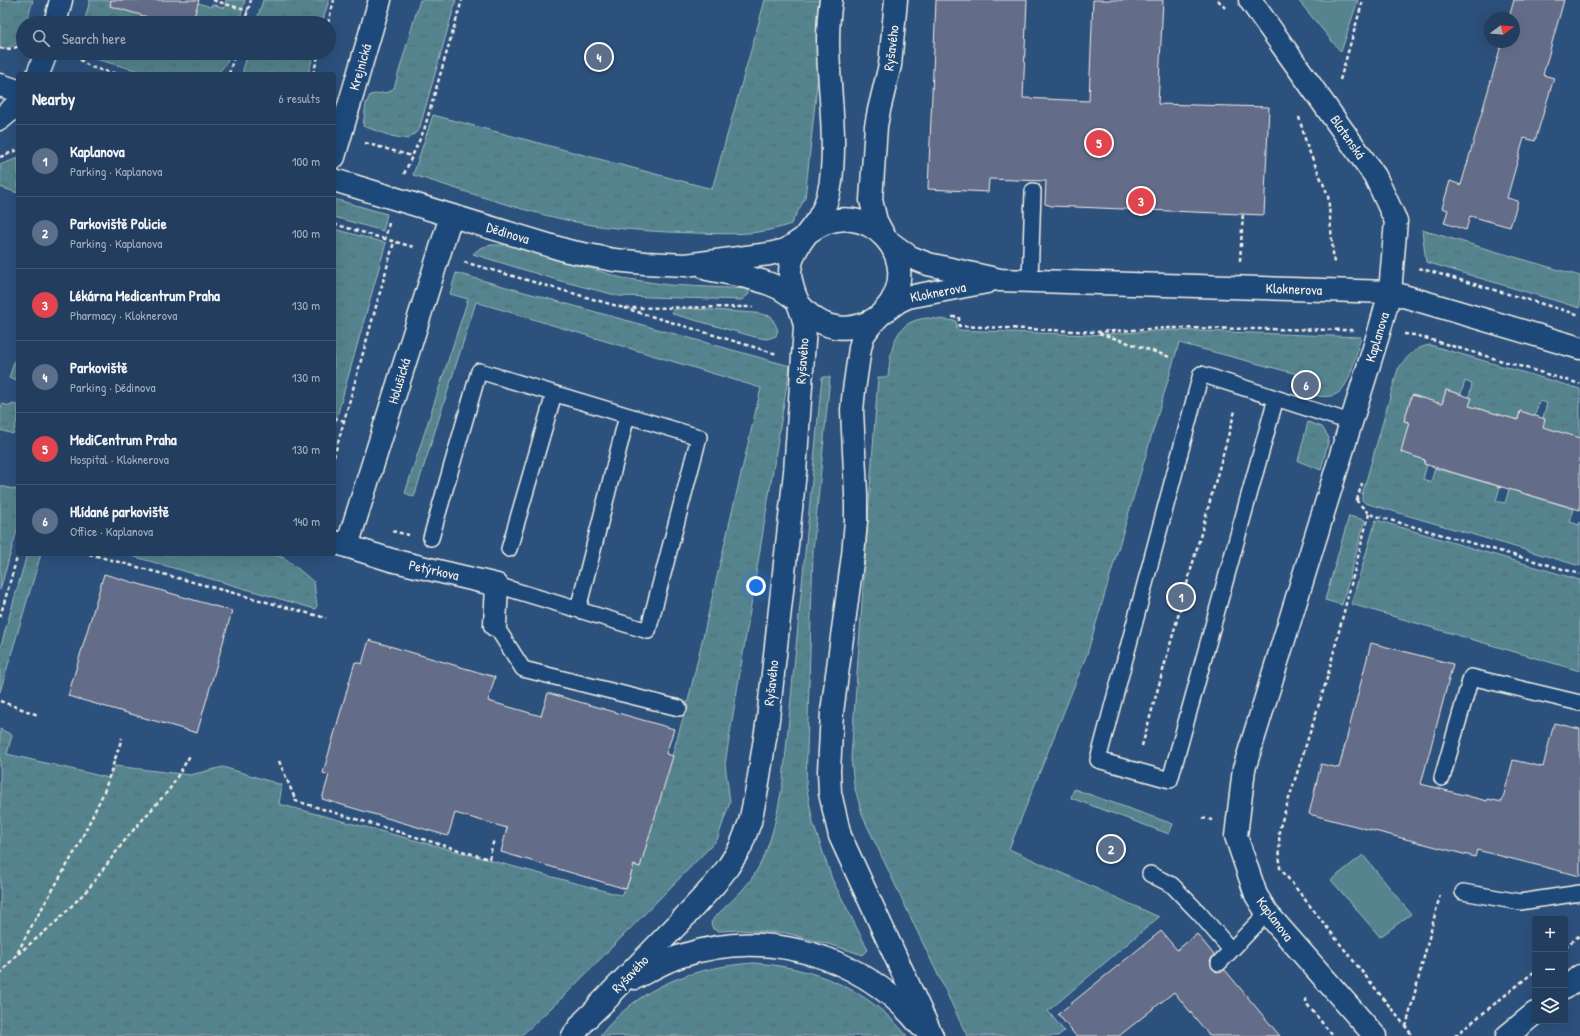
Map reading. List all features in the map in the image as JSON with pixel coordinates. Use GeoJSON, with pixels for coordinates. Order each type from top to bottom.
{"type":"FeatureCollection","features":[{"type":"Feature","properties":{"kind":"street"},"geometry":{"type":"LineString","coordinates":[[57,16],[61,0]]}},
{"type":"Feature","properties":{"kind":"street","name":"Krejnická"},"geometry":{"type":"LineString","coordinates":[[336,151],[380,0]]}},
{"type":"Feature","properties":{"kind":"street","name":"Ryšavého"},"geometry":{"type":"LineString","coordinates":[[585,1021],[715,884],[740,848],[750,822],[757,789],[768,718],[795,472],[805,327],[804,317],[792,285],[790,272],[792,260],[804,237],[818,218],[826,203],[832,170],[833,150],[828,46],[831,0]]}},
{"type":"Feature","properties":{"kind":"street","name":"Ryšavého"},"geometry":{"type":"LineString","coordinates":[[896,0],[890,65],[876,126],[871,200],[876,221],[894,250],[898,262],[898,281],[892,299],[870,326],[864,336],[860,348],[854,390],[852,417],[856,521],[853,555],[832,712],[829,771],[830,793],[840,836],[932,1036]]}},
{"type":"Feature","properties":{"kind":"street","name":"Blatenská"},"geometry":{"type":"LineString","coordinates":[[1250,0],[1376,176],[1396,221],[1390,292]]}},
{"type":"Feature","properties":{"kind":"street"},"geometry":{"type":"LineString","coordinates":[[39,72],[43,60]]}},
{"type":"Feature","properties":{"kind":"street"},"geometry":{"type":"LineString","coordinates":[[0,85],[16,90]]}},
{"type":"Feature","properties":{"kind":"street"},"geometry":{"type":"LineString","coordinates":[[0,119],[16,106]]}},
{"type":"Feature","properties":{"kind":"street","name":"Dědinova"},"geometry":{"type":"LineString","coordinates":[[336,181],[568,251],[629,262],[686,264],[769,254],[786,250],[804,237]]}},
{"type":"Feature","properties":{"kind":"street","name":"Holušická"},"geometry":{"type":"LineString","coordinates":[[341,544],[451,216]]}},
{"type":"Feature","properties":{"kind":"street","name":"Ryšavého"},"geometry":{"type":"LineString","coordinates":[[804,237],[824,223],[834,220],[847,219],[861,221],[886,238]]}},
{"type":"Feature","properties":{"kind":"street","name":"Kloknerova"},"geometry":{"type":"LineString","coordinates":[[886,238],[910,257],[928,264],[1000,280],[1390,292],[1580,348]]}},
{"type":"Feature","properties":{"kind":"street","name":"Dědinova"},"geometry":{"type":"LineString","coordinates":[[686,264],[749,277],[781,288],[798,302]]}},
{"type":"Feature","properties":{"kind":"street","name":"Kloknerova"},"geometry":{"type":"LineString","coordinates":[[880,315],[899,301],[908,297],[1000,280]]}},
{"type":"Feature","properties":{"kind":"street","name":"Kaplanova"},"geometry":{"type":"LineString","coordinates":[[1376,1036],[1267,913],[1256,895],[1236,836],[1244,769],[1390,292]]}},
{"type":"Feature","properties":{"kind":"street","name":"Ryšavého"},"geometry":{"type":"LineString","coordinates":[[798,302],[806,311],[820,322],[840,328],[860,326],[880,315]]}},
{"type":"Feature","properties":{"kind":"street","name":"Petýrkova"},"geometry":{"type":"LineString","coordinates":[[341,544],[391,560],[497,585]]}},
{"type":"Feature","properties":{"kind":"street"},"geometry":{"type":"LineString","coordinates":[[495,625],[497,585]]}},
{"type":"Feature","properties":{"kind":"street"},"geometry":{"type":"LineString","coordinates":[[568,1036],[633,979],[662,963],[701,950],[727,946],[760,945],[781,946],[807,952],[831,960],[867,978],[904,1008],[928,1036]]}},
{"type":"Feature","properties":{"kind":"street"},"geometry":{"type":"LineString","coordinates":[[1568,986],[1580,976]]}},
{"type":"Feature","properties":{"kind":"street"},"geometry":{"type":"LineString","coordinates":[[1507,1036],[1532,1015]]}},
{"type":"Feature","properties":{"kind":"lane"},"geometry":{"type":"LineString","coordinates":[[1030,281],[1033,191]]}},
{"type":"Feature","properties":{"kind":"lane"},"geometry":{"type":"LineString","coordinates":[[431,538],[479,371],[699,437],[648,631],[497,585]]}},
{"type":"Feature","properties":{"kind":"lane"},"geometry":{"type":"LineString","coordinates":[[1276,398],[1170,780],[1098,760],[1201,374],[1276,398],[1350,422]]}},
{"type":"Feature","properties":{"kind":"lane"},"geometry":{"type":"LineString","coordinates":[[509,549],[554,394]]}},
{"type":"Feature","properties":{"kind":"lane"},"geometry":{"type":"LineString","coordinates":[[578,609],[627,416]]}},
{"type":"Feature","properties":{"kind":"lane"},"geometry":{"type":"LineString","coordinates":[[495,625],[523,669],[679,708]]}},
{"type":"Feature","properties":{"kind":"lane"},"geometry":{"type":"LineString","coordinates":[[1442,778],[1471,677],[1580,703]]}},
{"type":"Feature","properties":{"kind":"lane"},"geometry":{"type":"LineString","coordinates":[[1150,874],[1172,885],[1232,950]]}},
{"type":"Feature","properties":{"kind":"lane"},"geometry":{"type":"LineString","coordinates":[[1463,892],[1520,902],[1580,893]]}},
{"type":"Feature","properties":{"kind":"lane"},"geometry":{"type":"LineString","coordinates":[[1219,963],[1267,913]]}},
{"type":"Feature","properties":{"kind":"path"},"geometry":{"type":"LineString","coordinates":[[213,0],[248,11]]}},
{"type":"Feature","properties":{"kind":"path"},"geometry":{"type":"LineString","coordinates":[[246,16],[251,0]]}},
{"type":"Feature","properties":{"kind":"path"},"geometry":{"type":"LineString","coordinates":[[330,16],[334,0]]}},
{"type":"Feature","properties":{"kind":"path"},"geometry":{"type":"LineString","coordinates":[[404,175],[424,130],[462,0]]}},
{"type":"Feature","properties":{"kind":"path"},"geometry":{"type":"LineString","coordinates":[[1218,0],[1228,13]]}},
{"type":"Feature","properties":{"kind":"path"},"geometry":{"type":"LineString","coordinates":[[1338,87],[1363,0]]}},
{"type":"Feature","properties":{"kind":"path"},"geometry":{"type":"LineString","coordinates":[[0,48],[4,50],[16,47]]}},
{"type":"Feature","properties":{"kind":"path"},"geometry":{"type":"LineString","coordinates":[[80,60],[86,65],[111,72]]}},
{"type":"Feature","properties":{"kind":"path"},"geometry":{"type":"LineString","coordinates":[[230,72],[233,60]]}},
{"type":"Feature","properties":{"kind":"path"},"geometry":{"type":"LineString","coordinates":[[314,72],[317,60]]}},
{"type":"Feature","properties":{"kind":"path"},"geometry":{"type":"LineString","coordinates":[[1298,112],[1307,146],[1328,195],[1334,265]]}},
{"type":"Feature","properties":{"kind":"path"},"geometry":{"type":"LineString","coordinates":[[359,141],[371,146],[412,156]]}},
{"type":"Feature","properties":{"kind":"path"},"geometry":{"type":"LineString","coordinates":[[0,157],[16,151]]}},
{"type":"Feature","properties":{"kind":"path"},"geometry":{"type":"LineString","coordinates":[[1240,267],[1243,212]]}},
{"type":"Feature","properties":{"kind":"path"},"geometry":{"type":"LineString","coordinates":[[385,239],[390,220]]}},
{"type":"Feature","properties":{"kind":"path"},"geometry":{"type":"LineString","coordinates":[[336,225],[415,248]]}},
{"type":"Feature","properties":{"kind":"path"},"geometry":{"type":"LineString","coordinates":[[336,450],[394,242]]}},
{"type":"Feature","properties":{"kind":"path"},"geometry":{"type":"LineString","coordinates":[[459,260],[782,355]]}},
{"type":"Feature","properties":{"kind":"path"},"geometry":{"type":"LineString","coordinates":[[1393,261],[1580,315]]}},
{"type":"Feature","properties":{"kind":"path"},"geometry":{"type":"LineString","coordinates":[[624,308],[728,306],[757,307]]}},
{"type":"Feature","properties":{"kind":"path"},"geometry":{"type":"LineString","coordinates":[[945,316],[959,317],[959,326],[1096,332],[1170,328],[1354,330]]}},
{"type":"Feature","properties":{"kind":"path"},"geometry":{"type":"LineString","coordinates":[[1096,332],[1170,357]]}},
{"type":"Feature","properties":{"kind":"path"},"geometry":{"type":"LineString","coordinates":[[1403,334],[1415,335],[1580,384]]}},
{"type":"Feature","properties":{"kind":"path"},"geometry":{"type":"LineString","coordinates":[[1142,746],[1235,411]]}},
{"type":"Feature","properties":{"kind":"path"},"geometry":{"type":"LineString","coordinates":[[336,419],[345,421]]}},
{"type":"Feature","properties":{"kind":"path"},"geometry":{"type":"LineString","coordinates":[[1357,500],[1363,477]]}},
{"type":"Feature","properties":{"kind":"path"},"geometry":{"type":"LineString","coordinates":[[1328,495],[1357,500],[1369,514],[1580,574]]}},
{"type":"Feature","properties":{"kind":"path"},"geometry":{"type":"LineString","coordinates":[[1369,514],[1326,682],[1279,830],[1280,868],[1414,1036]]}},
{"type":"Feature","properties":{"kind":"path"},"geometry":{"type":"LineString","coordinates":[[0,617],[17,556]]}},
{"type":"Feature","properties":{"kind":"path"},"geometry":{"type":"LineString","coordinates":[[96,556],[326,618]]}},
{"type":"Feature","properties":{"kind":"path"},"geometry":{"type":"LineString","coordinates":[[0,701],[38,715]]}},
{"type":"Feature","properties":{"kind":"path"},"geometry":{"type":"LineString","coordinates":[[17,954],[77,848],[104,792],[122,738]]}},
{"type":"Feature","properties":{"kind":"path"},"geometry":{"type":"LineString","coordinates":[[0,974],[17,954],[56,922],[89,888],[129,835],[169,790],[191,754]]}},
{"type":"Feature","properties":{"kind":"path"},"geometry":{"type":"LineString","coordinates":[[279,761],[296,801],[489,859],[494,839]]}},
{"type":"Feature","properties":{"kind":"path"},"geometry":{"type":"LineString","coordinates":[[1406,1027],[1440,894]]}},
{"type":"Feature","properties":{"kind":"path"},"geometry":{"type":"LineString","coordinates":[[1568,945],[1580,935]]}},
{"type":"Feature","properties":{"kind":"path"},"geometry":{"type":"LineString","coordinates":[[1455,1036],[1532,974]]}},
{"type":"Feature","properties":{"kind":"green space"},"geometry":{"type":"Polygon","coordinates":[[[0,0],[33,0],[28,16],[16,16],[16,43],[11,47],[0,49],[0,0]]]}},
{"type":"Feature","properties":{"kind":"green space"},"geometry":{"type":"Polygon","coordinates":[[[90,0],[138,0],[159,16],[86,16],[90,0]]]}},
{"type":"Feature","properties":{"kind":"green space"},"geometry":{"type":"Polygon","coordinates":[[[226,0],[245,0],[241,16],[194,16],[198,3],[211,7],[212,4],[224,8],[226,0]]]}},
{"type":"Feature","properties":{"kind":"green space"},"geometry":{"type":"Polygon","coordinates":[[[263,0],[329,0],[324,16],[258,16],[263,0]]]}},
{"type":"Feature","properties":{"kind":"green space"},"geometry":{"type":"Polygon","coordinates":[[[420,0],[456,0],[419,130],[408,139],[391,136],[363,126],[366,104],[370,95],[389,92],[394,88],[420,0]]]}},
{"type":"Feature","properties":{"kind":"green space"},"geometry":{"type":"Polygon","coordinates":[[[765,0],[826,0],[805,198],[791,224],[767,231],[732,234],[605,227],[569,221],[524,210],[413,175],[433,115],[712,189],[765,0]]]}},
{"type":"Feature","properties":{"kind":"green space"},"geometry":{"type":"Polygon","coordinates":[[[1298,0],[1358,0],[1341,52],[1298,0]]]}},
{"type":"Feature","properties":{"kind":"green space"},"geometry":{"type":"Polygon","coordinates":[[[99,60],[228,60],[219,72],[143,72],[99,60]]]}},
{"type":"Feature","properties":{"kind":"green space"},"geometry":{"type":"Polygon","coordinates":[[[246,60],[312,60],[309,72],[243,72],[246,60]]]}},
{"type":"Feature","properties":{"kind":"green space"},"geometry":{"type":"Polygon","coordinates":[[[16,159],[16,192],[0,187],[0,165],[16,159]]]}},
{"type":"Feature","properties":{"kind":"green space"},"geometry":{"type":"Polygon","coordinates":[[[336,200],[387,214],[383,231],[336,218],[336,200]]]}},
{"type":"Feature","properties":{"kind":"green space"},"geometry":{"type":"Polygon","coordinates":[[[336,230],[386,243],[336,420],[336,230]]]}},
{"type":"Feature","properties":{"kind":"green space"},"geometry":{"type":"Polygon","coordinates":[[[1422,230],[1580,276],[1580,308],[1426,262],[1422,230]]]}},
{"type":"Feature","properties":{"kind":"green space"},"geometry":{"type":"Polygon","coordinates":[[[491,245],[512,245],[622,278],[669,285],[748,289],[749,294],[742,300],[619,296],[557,280],[473,254],[480,248],[491,245]]]}},
{"type":"Feature","properties":{"kind":"green space"},"geometry":{"type":"Polygon","coordinates":[[[456,273],[790,366],[725,764],[730,802],[717,840],[567,993],[521,1036],[0,1036],[0,729],[12,735],[7,754],[109,778],[115,766],[190,775],[223,767],[282,785],[279,804],[620,895],[626,889],[634,865],[640,867],[688,701],[761,388],[476,302],[414,497],[405,493],[468,299],[450,294],[456,273]]]}},
{"type":"Feature","properties":{"kind":"green space"},"geometry":{"type":"Polygon","coordinates":[[[684,308],[755,313],[771,316],[778,330],[776,336],[767,339],[673,314],[672,310],[684,308]]]}},
{"type":"Feature","properties":{"kind":"green space"},"geometry":{"type":"Polygon","coordinates":[[[928,318],[956,321],[957,330],[1090,335],[1172,330],[1361,337],[1352,370],[1344,386],[1340,392],[1325,397],[1312,395],[1316,379],[1179,343],[1087,654],[1009,849],[1159,917],[1048,1011],[1064,1031],[1058,1036],[967,1036],[863,817],[854,785],[851,758],[878,377],[888,377],[893,347],[901,330],[907,324],[916,320],[928,318]]]}},
{"type":"Feature","properties":{"kind":"green space"},"geometry":{"type":"Polygon","coordinates":[[[1430,345],[1580,389],[1580,438],[1542,428],[1547,403],[1539,401],[1535,416],[1520,412],[1517,420],[1469,406],[1471,398],[1469,397],[1472,384],[1465,381],[1461,394],[1446,390],[1442,404],[1412,395],[1404,421],[1409,423],[1401,452],[1425,460],[1424,464],[1427,465],[1423,479],[1431,482],[1435,468],[1500,487],[1496,501],[1505,503],[1509,489],[1574,509],[1570,522],[1579,525],[1580,522],[1580,566],[1365,503],[1362,500],[1362,495],[1398,369],[1416,350],[1430,345]]]}},
{"type":"Feature","properties":{"kind":"green space"},"geometry":{"type":"Polygon","coordinates":[[[16,355],[16,380],[9,378],[16,355]]]}},
{"type":"Feature","properties":{"kind":"green space"},"geometry":{"type":"Polygon","coordinates":[[[822,377],[830,377],[813,551],[806,784],[813,823],[832,879],[868,950],[863,955],[786,933],[739,930],[720,931],[713,929],[711,923],[714,918],[746,886],[757,870],[772,833],[778,807],[783,781],[822,377]]]}},
{"type":"Feature","properties":{"kind":"green space"},"geometry":{"type":"Polygon","coordinates":[[[2,404],[11,406],[12,404],[16,405],[16,424],[13,434],[0,430],[0,411],[2,404]]]}},
{"type":"Feature","properties":{"kind":"green space"},"geometry":{"type":"Polygon","coordinates":[[[1308,422],[1322,427],[1329,438],[1321,470],[1298,461],[1308,422]]]}},
{"type":"Feature","properties":{"kind":"green space"},"geometry":{"type":"Polygon","coordinates":[[[0,486],[16,490],[16,534],[0,590],[0,486]]]}},
{"type":"Feature","properties":{"kind":"green space"},"geometry":{"type":"Polygon","coordinates":[[[1349,516],[1365,520],[1342,605],[1325,600],[1349,516]]]}},
{"type":"Feature","properties":{"kind":"green space"},"geometry":{"type":"Polygon","coordinates":[[[1376,520],[1580,580],[1580,671],[1351,604],[1376,520]]]}},
{"type":"Feature","properties":{"kind":"green space"},"geometry":{"type":"Polygon","coordinates":[[[26,556],[40,556],[0,692],[0,649],[26,556]]]}},
{"type":"Feature","properties":{"kind":"green space"},"geometry":{"type":"Polygon","coordinates":[[[132,556],[278,556],[285,558],[314,582],[317,606],[315,609],[132,556]]]}},
{"type":"Feature","properties":{"kind":"green space"},"geometry":{"type":"Polygon","coordinates":[[[1074,789],[1173,824],[1169,834],[1071,798],[1074,789]]]}},
{"type":"Feature","properties":{"kind":"green space"},"geometry":{"type":"Polygon","coordinates":[[[1363,855],[1411,914],[1380,937],[1331,880],[1363,855]]]}},
{"type":"Feature","properties":{"kind":"green space"},"geometry":{"type":"Polygon","coordinates":[[[754,963],[797,969],[838,983],[875,1005],[907,1036],[600,1036],[615,1019],[632,1004],[669,982],[710,969],[754,963]]]}},
{"type":"Feature","properties":{"kind":"building"},"geometry":{"type":"Polygon","coordinates":[[[111,0],[199,0],[194,16],[144,16],[110,6],[111,0]]]}},
{"type":"Feature","properties":{"kind":"building"},"geometry":{"type":"Polygon","coordinates":[[[936,0],[1027,0],[1023,98],[1089,101],[1093,0],[1163,0],[1158,104],[1269,107],[1264,215],[1052,206],[1045,204],[1046,181],[989,179],[988,192],[928,189],[936,0]]]}},
{"type":"Feature","properties":{"kind":"building"},"geometry":{"type":"Polygon","coordinates":[[[1514,0],[1564,0],[1543,75],[1554,78],[1535,141],[1524,138],[1507,198],[1518,201],[1510,227],[1470,216],[1466,230],[1444,223],[1448,210],[1442,208],[1450,181],[1461,185],[1500,48],[1520,48],[1520,12],[1511,12],[1514,0]]]}},
{"type":"Feature","properties":{"kind":"building"},"geometry":{"type":"Polygon","coordinates":[[[1446,390],[1472,398],[1469,406],[1518,420],[1520,411],[1545,419],[1543,427],[1580,438],[1580,510],[1424,464],[1425,460],[1401,452],[1409,422],[1404,421],[1412,395],[1442,404],[1446,390]]]}},
{"type":"Feature","properties":{"kind":"building"},"geometry":{"type":"Polygon","coordinates":[[[104,574],[232,611],[197,733],[68,696],[104,574]]]}},
{"type":"Feature","properties":{"kind":"building"},"geometry":{"type":"Polygon","coordinates":[[[369,640],[495,677],[488,701],[541,716],[548,693],[674,729],[666,754],[673,756],[640,867],[634,865],[626,889],[501,852],[507,828],[455,813],[448,836],[322,799],[329,775],[323,773],[355,662],[362,664],[369,640]]]}},
{"type":"Feature","properties":{"kind":"building"},"geometry":{"type":"Polygon","coordinates":[[[1371,643],[1453,664],[1421,784],[1487,801],[1488,799],[1502,802],[1513,760],[1543,767],[1554,723],[1580,729],[1580,876],[1477,850],[1475,857],[1309,814],[1321,764],[1339,768],[1371,643]]]}},
{"type":"Feature","properties":{"kind":"building"},"geometry":{"type":"Polygon","coordinates":[[[1161,931],[1177,950],[1197,934],[1214,955],[1210,961],[1213,969],[1217,972],[1225,970],[1280,1036],[1210,1036],[1174,992],[1119,1036],[1076,1036],[1058,1014],[1161,931]]]}},
{"type":"Feature","properties":{"kind":"place","name":"Parkoviště"},"geometry":{"type":"Point","coordinates":[599,57]}},
{"type":"Feature","properties":{"kind":"place","name":"MediCentrum Praha"},"geometry":{"type":"Point","coordinates":[1099,143]}},
{"type":"Feature","properties":{"kind":"place","name":"Lékárna Medicentrum Praha"},"geometry":{"type":"Point","coordinates":[1141,201]}},
{"type":"Feature","properties":{"kind":"place","name":"Hlídané parkoviště"},"geometry":{"type":"Point","coordinates":[1306,385]}},
{"type":"Feature","properties":{"kind":"place","name":"Kaplanova"},"geometry":{"type":"Point","coordinates":[1181,597]}},
{"type":"Feature","properties":{"kind":"place","name":"Parkoviště Policie"},"geometry":{"type":"Point","coordinates":[1111,849]}}]}
